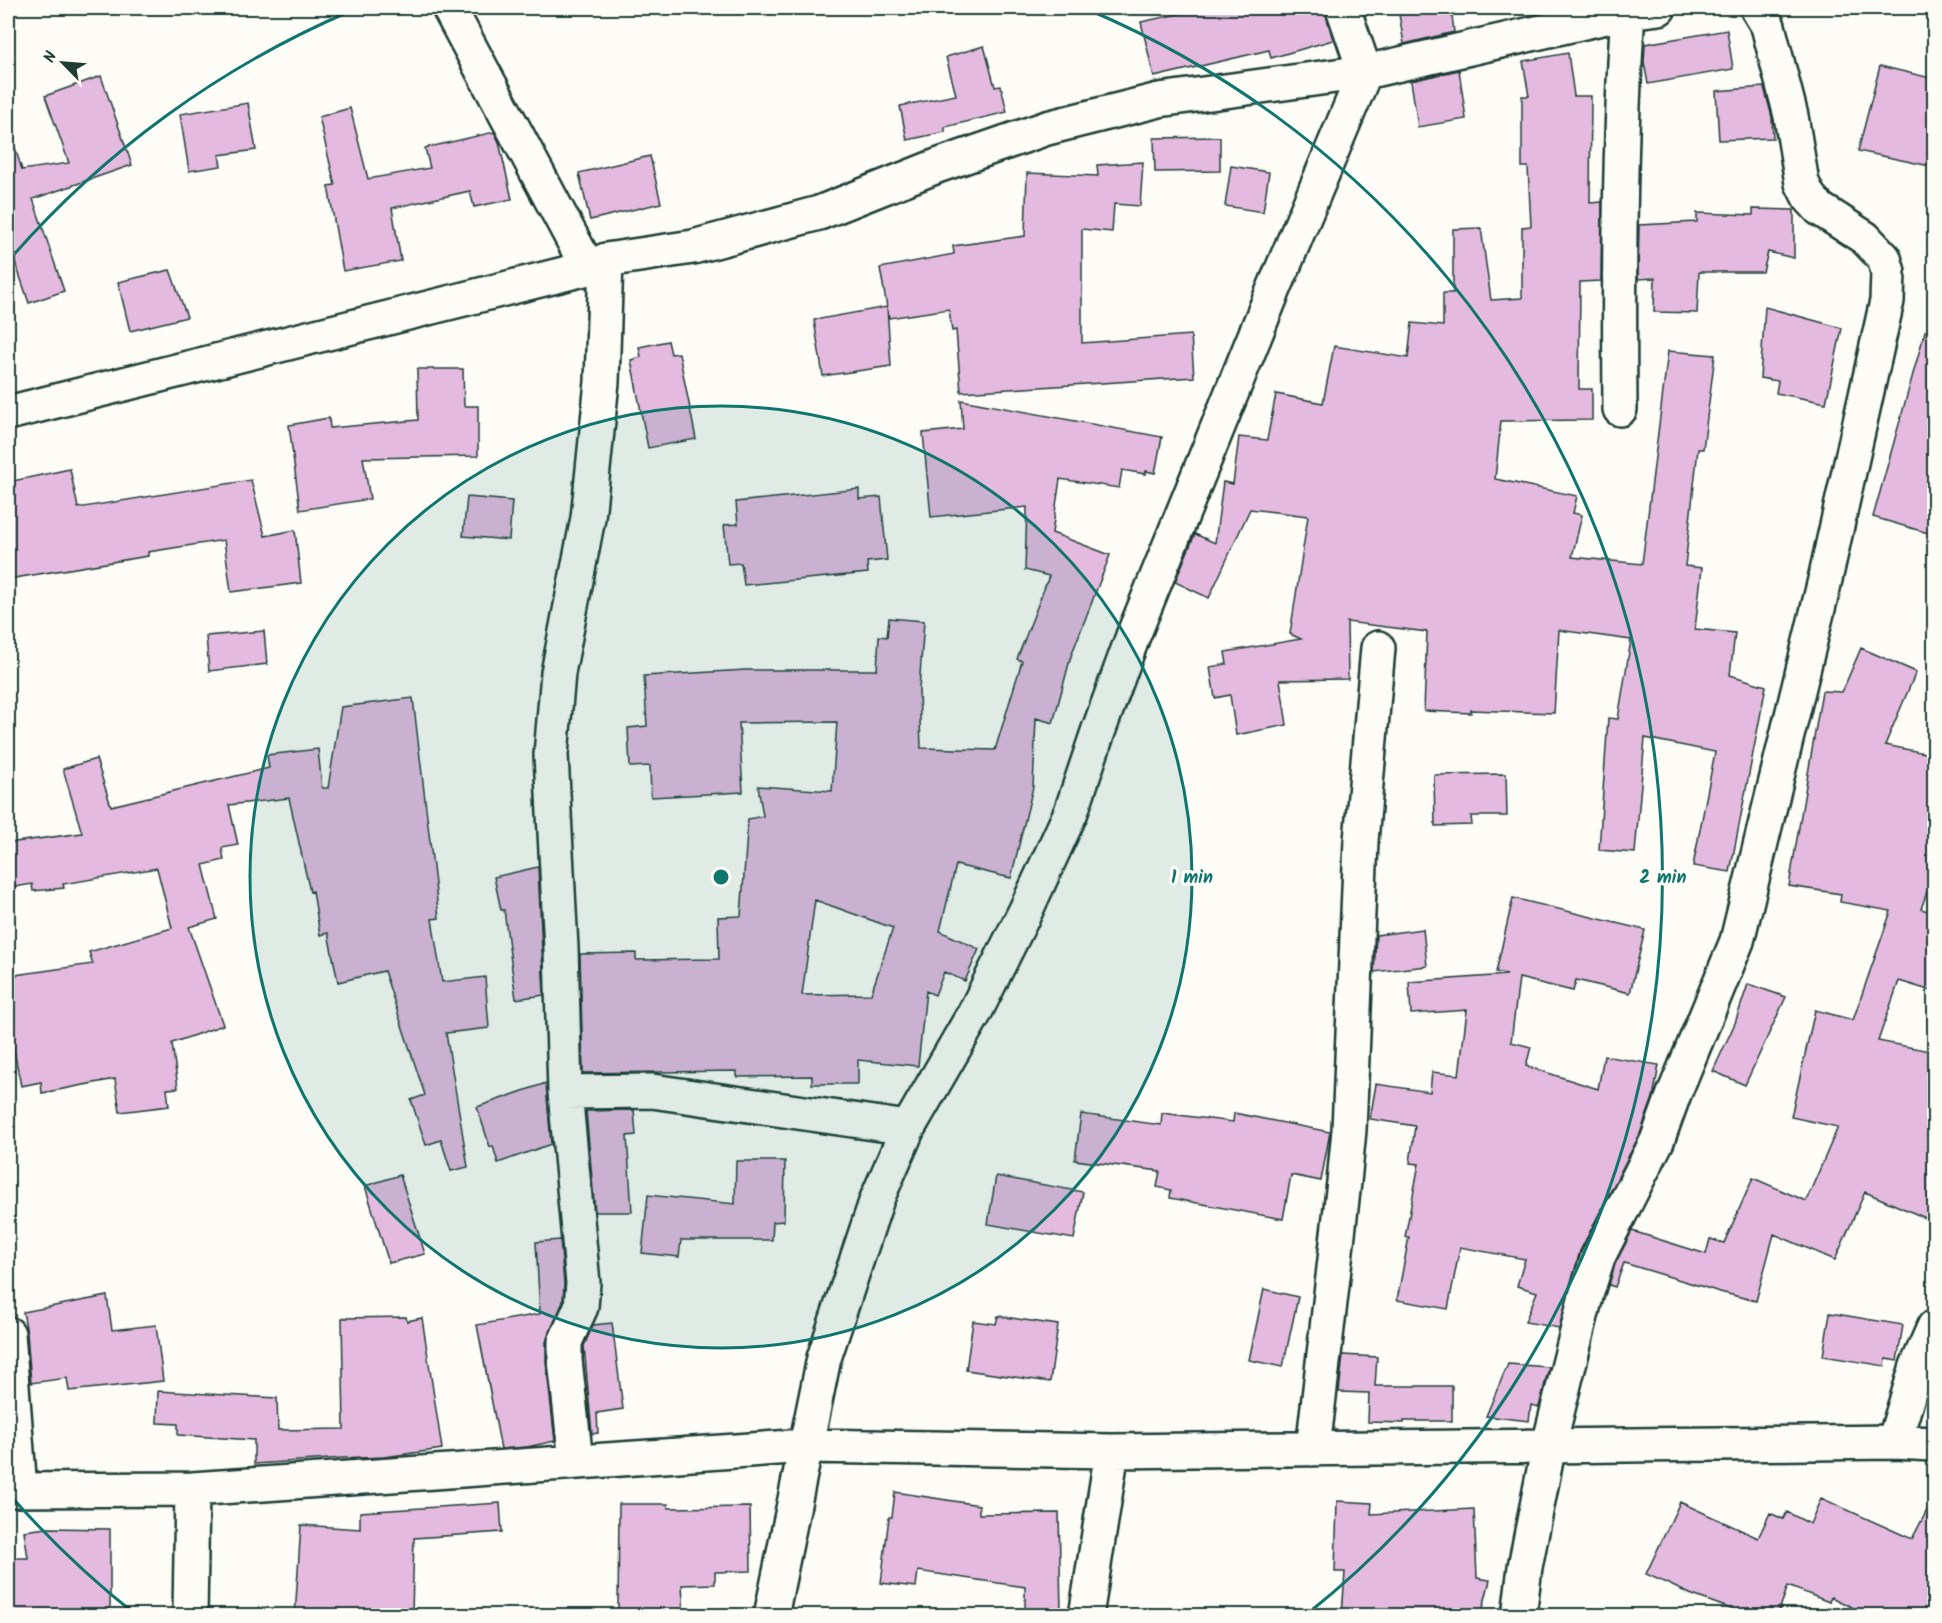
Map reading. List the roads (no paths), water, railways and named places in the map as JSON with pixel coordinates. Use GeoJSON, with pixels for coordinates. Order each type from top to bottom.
{"type":"FeatureCollection","features":[{"type":"Feature","properties":{"kind":"street"},"geometry":{"type":"LineString","coordinates":[[449,8],[597,264],[603,382],[588,518],[558,673],[551,755],[561,948],[565,1092],[583,1283],[581,1307],[566,1342],[565,1360],[576,1462]]}},
{"type":"Feature","properties":{"kind":"street"},"geometry":{"type":"LineString","coordinates":[[771,1616],[824,1358],[877,1199],[908,1128],[975,1014],[1071,812],[1133,636],[1365,72],[1343,8]]}},
{"type":"Feature","properties":{"kind":"street"},"geometry":{"type":"LineString","coordinates":[[1519,1616],[1525,1567],[1549,1445],[1587,1292],[1598,1257],[1657,1141],[1737,941],[1824,584],[1887,301],[1888,272],[1884,258],[1865,238],[1820,209],[1809,197],[1802,183],[1791,116],[1768,26],[1757,8]]}},
{"type":"Feature","properties":{"kind":"street"},"geometry":{"type":"LineString","coordinates":[[8,413],[597,264],[693,246],[819,213],[937,166],[1047,128],[1159,100],[1365,72],[1643,10],[1622,103],[1620,409]]}},
{"type":"Feature","properties":{"kind":"street"},"geometry":{"type":"LineString","coordinates":[[1312,1449],[1349,1130],[1361,841],[1378,648]]}},
{"type":"Feature","properties":{"kind":"street"},"geometry":{"type":"LineString","coordinates":[[565,1092],[652,1091],[908,1128]]}},
{"type":"Feature","properties":{"kind":"street"},"geometry":{"type":"LineString","coordinates":[[1894,1442],[1917,1366],[1935,1327]]}},
{"type":"Feature","properties":{"kind":"street"},"geometry":{"type":"LineString","coordinates":[[8,1334],[14,1490],[192,1489],[806,1446],[1112,1451],[1894,1442],[1935,1444]]}},
{"type":"Feature","properties":{"kind":"street"},"geometry":{"type":"LineString","coordinates":[[1086,1616],[1112,1451]]}},
{"type":"Feature","properties":{"kind":"street"},"geometry":{"type":"LineString","coordinates":[[190,1616],[192,1489]]}}]}
